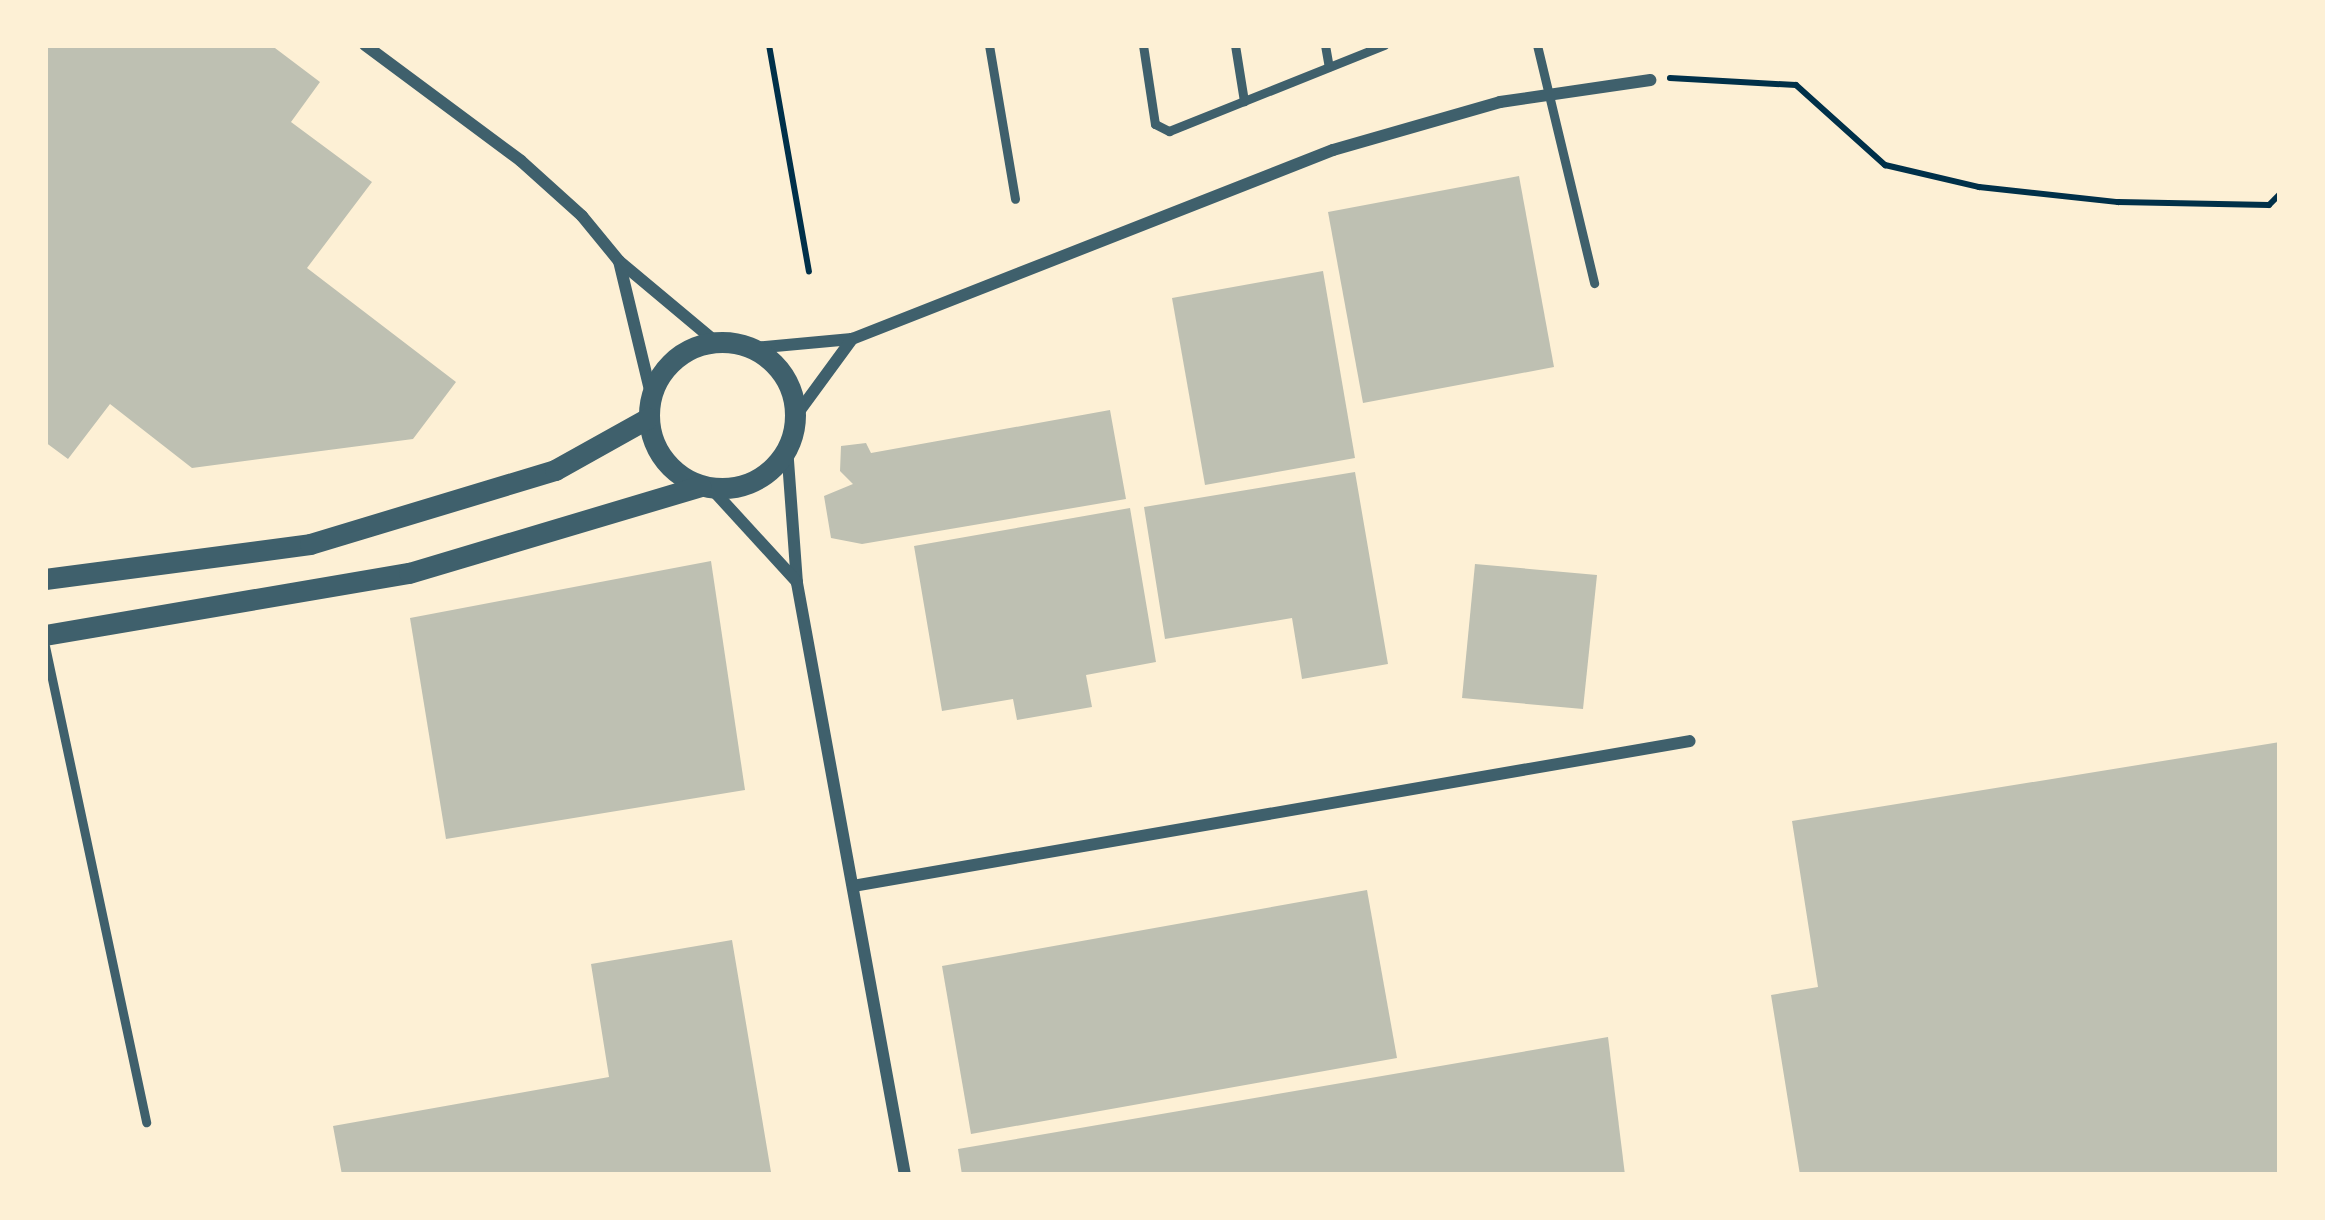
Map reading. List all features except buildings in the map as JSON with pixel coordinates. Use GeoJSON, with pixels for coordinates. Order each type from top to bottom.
{"type":"FeatureCollection","features":[{"type":"Feature","properties":{"kind":"street"},"geometry":{"type":"LineString","coordinates":[[365,45],[520,161],[582,216],[619,261],[717,343]]}},
{"type":"Feature","properties":{"kind":"street"},"geometry":{"type":"LineString","coordinates":[[651,394],[681,354],[717,343],[752,348],[852,339],[1333,150],[1548,92],[1650,80]]}},
{"type":"Feature","properties":{"kind":"street"},"geometry":{"type":"LineString","coordinates":[[619,261],[651,394],[648,418],[654,446],[672,470],[706,487],[797,583]]}},
{"type":"Feature","properties":{"kind":"street"},"geometry":{"type":"LineString","coordinates":[[852,339],[795,417],[787,447],[797,583],[905,1175]]}},
{"type":"Feature","properties":{"kind":"street"},"geometry":{"type":"LineString","coordinates":[[752,348],[776,366],[795,417]]}},
{"type":"Feature","properties":{"kind":"street"},"geometry":{"type":"LineString","coordinates":[[45,579],[310,544],[555,470],[648,418]]}},
{"type":"Feature","properties":{"kind":"street"},"geometry":{"type":"LineString","coordinates":[[45,635],[410,573],[706,487],[760,477],[787,447]]}},
{"type":"Feature","properties":{"kind":"street"},"geometry":{"type":"LineString","coordinates":[[853,886],[1690,741]]}},
{"type":"Feature","properties":{"kind":"lane"},"geometry":{"type":"LineString","coordinates":[[989,45],[1015,199]]}},
{"type":"Feature","properties":{"kind":"lane"},"geometry":{"type":"LineString","coordinates":[[1143,45],[1155,124],[1168,131],[1384,45]]}},
{"type":"Feature","properties":{"kind":"lane"},"geometry":{"type":"LineString","coordinates":[[1234,45],[1244,101]]}},
{"type":"Feature","properties":{"kind":"lane"},"geometry":{"type":"LineString","coordinates":[[1325,45],[1329,68]]}},
{"type":"Feature","properties":{"kind":"lane"},"geometry":{"type":"LineString","coordinates":[[1538,45],[1594,283]]}},
{"type":"Feature","properties":{"kind":"lane"},"geometry":{"type":"LineString","coordinates":[[45,646],[146,1122]]}},
{"type":"Feature","properties":{"kind":"path"},"geometry":{"type":"LineString","coordinates":[[769,45],[809,271]]}},
{"type":"Feature","properties":{"kind":"path"},"geometry":{"type":"LineString","coordinates":[[1650,80],[1796,85],[1885,166],[1979,187],[2269,206],[2280,194]]}}]}
